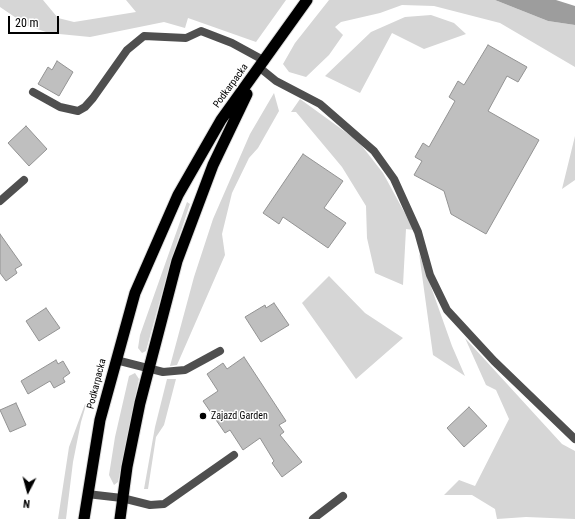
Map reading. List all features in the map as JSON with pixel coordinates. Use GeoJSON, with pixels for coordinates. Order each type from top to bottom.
{"type":"FeatureCollection","features":[{"type":"Feature","properties":{"kind":"highway"},"geometry":{"type":"LineString","coordinates":[[262,65],[307,0]]}},
{"type":"Feature","properties":{"kind":"highway","name":"Podkarpacka"},"geometry":{"type":"LineString","coordinates":[[84,519],[86,494],[100,420],[135,293],[178,195],[221,120],[262,65]]}},
{"type":"Feature","properties":{"kind":"highway","name":"Podkarpacka"},"geometry":{"type":"LineString","coordinates":[[120,519],[122,498],[140,403],[177,261],[213,165],[262,65]]}},
{"type":"Feature","properties":{"kind":"lane"},"geometry":{"type":"LineString","coordinates":[[33,92],[60,107],[78,111],[85,107],[93,98],[127,50],[144,36],[186,38],[201,31],[232,43],[262,65],[276,81],[320,104],[374,151],[394,179],[418,232],[430,275],[447,310],[494,361],[575,439]]}},
{"type":"Feature","properties":{"kind":"lane"},"geometry":{"type":"LineString","coordinates":[[0,200],[24,180]]}},
{"type":"Feature","properties":{"kind":"lane"},"geometry":{"type":"LineString","coordinates":[[116,360],[163,372],[185,370],[220,351]]}},
{"type":"Feature","properties":{"kind":"lane"},"geometry":{"type":"LineString","coordinates":[[86,494],[122,498],[150,505],[164,504],[234,455]]}},
{"type":"Feature","properties":{"kind":"lane"},"geometry":{"type":"LineString","coordinates":[[313,519],[343,496]]}},
{"type":"Feature","properties":{"kind":"shaded area"},"geometry":{"type":"Polygon","coordinates":[[[0,0],[43,0],[58,18],[74,22],[136,12],[126,0],[286,0],[256,42],[188,18],[185,28],[164,22],[90,37],[49,33],[28,26],[0,7],[0,0]]]}},
{"type":"Feature","properties":{"kind":"shaded area"},"geometry":{"type":"Polygon","coordinates":[[[329,0],[495,0],[548,21],[575,25],[575,67],[500,23],[434,6],[402,5],[380,13],[341,22],[335,27],[343,35],[329,55],[306,77],[289,72],[283,64],[295,43],[329,0]]]}},
{"type":"Feature","properties":{"kind":"shaded area"},"geometry":{"type":"Polygon","coordinates":[[[495,0],[556,0],[575,6],[575,25],[548,21],[495,0]]]}},
{"type":"Feature","properties":{"kind":"shaded area"},"geometry":{"type":"Polygon","coordinates":[[[431,15],[454,23],[466,34],[424,49],[392,33],[360,93],[325,76],[371,32],[405,17],[431,15]]]}},
{"type":"Feature","properties":{"kind":"shaded area"},"geometry":{"type":"Polygon","coordinates":[[[274,93],[279,111],[258,148],[249,158],[232,193],[222,234],[225,255],[177,365],[170,366],[194,277],[213,219],[250,134],[274,93]]]}},
{"type":"Feature","properties":{"kind":"shaded area"},"geometry":{"type":"Polygon","coordinates":[[[300,99],[358,141],[383,173],[414,230],[406,229],[403,285],[375,273],[367,238],[366,206],[342,167],[296,112],[291,112],[300,99]]]}},
{"type":"Feature","properties":{"kind":"shaded area"},"geometry":{"type":"Polygon","coordinates":[[[575,136],[575,180],[562,189],[575,136]]]}},
{"type":"Feature","properties":{"kind":"shaded area"},"geometry":{"type":"Polygon","coordinates":[[[187,202],[190,204],[171,260],[146,351],[142,353],[138,348],[140,335],[187,202]]]}},
{"type":"Feature","properties":{"kind":"shaded area"},"geometry":{"type":"Polygon","coordinates":[[[419,253],[452,346],[465,376],[433,355],[419,253]]]}},
{"type":"Feature","properties":{"kind":"shaded area"},"geometry":{"type":"Polygon","coordinates":[[[329,276],[365,313],[403,338],[356,379],[302,303],[329,276]]]}},
{"type":"Feature","properties":{"kind":"shaded area"},"geometry":{"type":"Polygon","coordinates":[[[465,338],[562,444],[575,451],[575,519],[526,517],[497,519],[495,509],[472,495],[444,495],[459,480],[475,486],[509,419],[496,390],[486,385],[465,338]]]}},
{"type":"Feature","properties":{"kind":"shaded area"},"geometry":{"type":"Polygon","coordinates":[[[135,373],[139,379],[118,482],[114,485],[109,475],[115,437],[129,376],[135,373]]]}},
{"type":"Feature","properties":{"kind":"shaded area"},"geometry":{"type":"Polygon","coordinates":[[[167,379],[176,379],[164,425],[156,437],[148,489],[144,489],[155,427],[167,379]]]}},
{"type":"Feature","properties":{"kind":"shaded area"},"geometry":{"type":"Polygon","coordinates":[[[85,404],[73,462],[66,519],[58,519],[69,447],[85,404]]]}},
{"type":"Feature","properties":{"kind":"building"},"geometry":{"type":"Polygon","coordinates":[[[488,45],[527,67],[518,82],[507,76],[488,111],[539,140],[486,234],[451,214],[444,191],[414,175],[422,161],[415,157],[423,143],[429,147],[455,101],[449,97],[458,81],[464,85],[488,45]]]}},
{"type":"Feature","properties":{"kind":"building"},"geometry":{"type":"Polygon","coordinates":[[[57,61],[73,72],[59,96],[38,84],[48,67],[52,70],[57,61]]]}},
{"type":"Feature","properties":{"kind":"building"},"geometry":{"type":"Polygon","coordinates":[[[26,126],[47,149],[29,166],[8,143],[26,126]]]}},
{"type":"Feature","properties":{"kind":"building"},"geometry":{"type":"Polygon","coordinates":[[[303,154],[343,181],[324,208],[346,223],[328,248],[283,217],[279,224],[263,213],[303,154]]]}},
{"type":"Feature","properties":{"kind":"building"},"geometry":{"type":"Polygon","coordinates":[[[0,234],[22,265],[15,269],[17,273],[6,281],[0,273],[0,234]]]}},
{"type":"Feature","properties":{"kind":"building"},"geometry":{"type":"Polygon","coordinates":[[[274,303],[289,325],[261,342],[245,317],[265,305],[266,308],[274,303]]]}},
{"type":"Feature","properties":{"kind":"building"},"geometry":{"type":"Polygon","coordinates":[[[46,308],[60,328],[39,341],[26,321],[46,308]]]}},
{"type":"Feature","properties":{"kind":"building"},"geometry":{"type":"Polygon","coordinates":[[[244,357],[286,421],[279,425],[284,432],[280,435],[302,462],[282,477],[272,463],[274,461],[260,438],[243,450],[230,430],[225,433],[203,401],[218,391],[207,374],[223,363],[227,369],[244,357]]]}},
{"type":"Feature","properties":{"kind":"building"},"geometry":{"type":"Polygon","coordinates":[[[56,360],[58,364],[63,361],[70,373],[63,378],[65,382],[54,388],[50,381],[28,394],[21,381],[56,360]]]}},
{"type":"Feature","properties":{"kind":"building"},"geometry":{"type":"Polygon","coordinates":[[[16,403],[26,425],[10,432],[0,410],[16,403]]]}},
{"type":"Feature","properties":{"kind":"building"},"geometry":{"type":"Polygon","coordinates":[[[469,407],[487,426],[464,447],[447,428],[469,407]]]}},
{"type":"Feature","properties":{"kind":"place","name":"Zajazd Garden"},"geometry":{"type":"Point","coordinates":[203,416]}}]}
